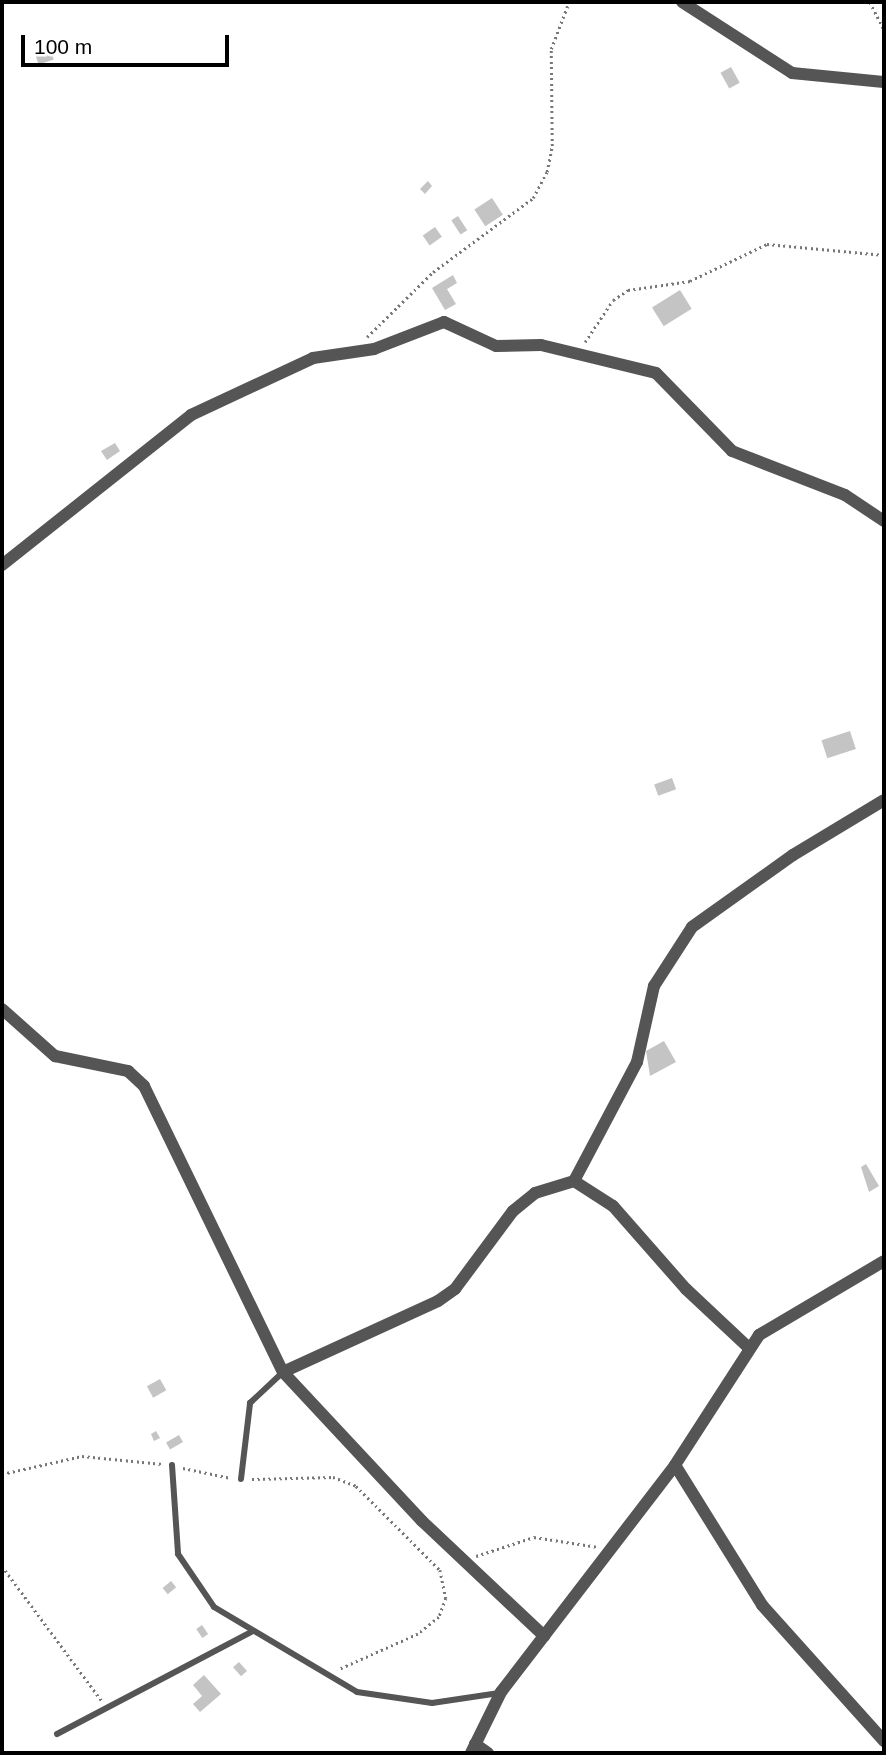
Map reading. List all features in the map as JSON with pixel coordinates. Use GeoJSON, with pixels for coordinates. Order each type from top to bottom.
{"type":"FeatureCollection","features":[{"type":"Feature","properties":{"kind":"street"},"geometry":{"type":"LineString","coordinates":[[682,2],[792,73],[884,82]]}},
{"type":"Feature","properties":{"kind":"street"},"geometry":{"type":"LineString","coordinates":[[2,565],[191,415],[313,358],[356,350],[444,322],[496,346],[580,351],[656,373],[732,452],[811,479],[884,521]]}},
{"type":"Feature","properties":{"kind":"street"},"geometry":{"type":"LineString","coordinates":[[284,1372],[438,1301],[456,1289],[513,1211],[536,1193],[574,1181],[637,1062],[654,986],[692,928],[793,855],[884,800]]}},
{"type":"Feature","properties":{"kind":"street"},"geometry":{"type":"LineString","coordinates":[[2,1009],[55,1056],[128,1071],[144,1086],[284,1372],[464,1560],[544,1636]]}},
{"type":"Feature","properties":{"kind":"street"},"geometry":{"type":"LineString","coordinates":[[574,1181],[613,1206],[686,1289],[749,1348]]}},
{"type":"Feature","properties":{"kind":"street"},"geometry":{"type":"LineString","coordinates":[[488,1753],[473,1749],[501,1692],[675,1465],[749,1348],[771,1323],[884,1261]]}},
{"type":"Feature","properties":{"kind":"street"},"geometry":{"type":"LineString","coordinates":[[675,1465],[762,1605],[884,1741]]}},
{"type":"Feature","properties":{"kind":"lane"},"geometry":{"type":"LineString","coordinates":[[241,1479],[250,1403],[284,1372]]}},
{"type":"Feature","properties":{"kind":"lane"},"geometry":{"type":"LineString","coordinates":[[172,1465],[178,1554],[214,1607],[322,1676],[393,1700],[432,1703],[501,1692]]}},
{"type":"Feature","properties":{"kind":"lane"},"geometry":{"type":"LineString","coordinates":[[57,1734],[251,1632]]}},
{"type":"Feature","properties":{"kind":"path"},"geometry":{"type":"LineString","coordinates":[[356,350],[433,272],[533,198],[548,172],[551,49],[569,2]]}},
{"type":"Feature","properties":{"kind":"path"},"geometry":{"type":"LineString","coordinates":[[870,2],[884,30]]}},
{"type":"Feature","properties":{"kind":"path"},"geometry":{"type":"LineString","coordinates":[[580,351],[597,319],[628,290],[690,281],[741,251],[800,242],[884,255]]}},
{"type":"Feature","properties":{"kind":"path"},"geometry":{"type":"LineString","coordinates":[[2,1474],[82,1456],[172,1465],[241,1479],[333,1477],[356,1486],[440,1570],[446,1598],[439,1617],[418,1634],[322,1676]]}},
{"type":"Feature","properties":{"kind":"path"},"geometry":{"type":"LineString","coordinates":[[464,1560],[534,1537],[611,1551]]}},
{"type":"Feature","properties":{"kind":"path"},"geometry":{"type":"LineString","coordinates":[[2,1566],[106,1707]]}},
{"type":"Feature","properties":{"kind":"building"},"geometry":{"type":"Polygon","coordinates":[[[51,51],[54,60],[39,65],[36,56],[51,51]]]}},
{"type":"Feature","properties":{"kind":"building"},"geometry":{"type":"Polygon","coordinates":[[[731,67],[740,83],[729,89],[721,73],[731,67]]]}},
{"type":"Feature","properties":{"kind":"building"},"geometry":{"type":"Polygon","coordinates":[[[428,181],[432,186],[425,194],[420,189],[428,181]]]}},
{"type":"Feature","properties":{"kind":"building"},"geometry":{"type":"Polygon","coordinates":[[[492,198],[503,215],[485,226],[474,209],[492,198]]]}},
{"type":"Feature","properties":{"kind":"building"},"geometry":{"type":"Polygon","coordinates":[[[458,216],[467,230],[461,235],[451,220],[458,216]]]}},
{"type":"Feature","properties":{"kind":"building"},"geometry":{"type":"Polygon","coordinates":[[[435,227],[442,237],[430,245],[423,236],[435,227]]]}},
{"type":"Feature","properties":{"kind":"building"},"geometry":{"type":"Polygon","coordinates":[[[453,275],[457,283],[447,289],[456,304],[445,310],[432,288],[453,275]]]}},
{"type":"Feature","properties":{"kind":"building"},"geometry":{"type":"Polygon","coordinates":[[[680,290],[692,309],[664,326],[652,307],[680,290]]]}},
{"type":"Feature","properties":{"kind":"building"},"geometry":{"type":"Polygon","coordinates":[[[115,443],[120,451],[107,460],[101,451],[115,443]]]}},
{"type":"Feature","properties":{"kind":"building"},"geometry":{"type":"Polygon","coordinates":[[[850,731],[856,749],[827,758],[821,740],[850,731]]]}},
{"type":"Feature","properties":{"kind":"building"},"geometry":{"type":"Polygon","coordinates":[[[672,778],[676,789],[658,796],[654,784],[672,778]]]}},
{"type":"Feature","properties":{"kind":"building"},"geometry":{"type":"Polygon","coordinates":[[[664,1041],[676,1062],[650,1076],[646,1051],[664,1041]]]}},
{"type":"Feature","properties":{"kind":"building"},"geometry":{"type":"Polygon","coordinates":[[[866,1164],[879,1186],[869,1192],[861,1167],[866,1164]]]}},
{"type":"Feature","properties":{"kind":"building"},"geometry":{"type":"Polygon","coordinates":[[[160,1379],[166,1390],[153,1398],[147,1386],[160,1379]]]}},
{"type":"Feature","properties":{"kind":"building"},"geometry":{"type":"Polygon","coordinates":[[[156,1431],[160,1438],[154,1441],[151,1434],[156,1431]]]}},
{"type":"Feature","properties":{"kind":"building"},"geometry":{"type":"Polygon","coordinates":[[[179,1435],[183,1442],[170,1449],[166,1442],[179,1435]]]}},
{"type":"Feature","properties":{"kind":"building"},"geometry":{"type":"Polygon","coordinates":[[[171,1581],[176,1587],[168,1594],[163,1588],[171,1581]]]}},
{"type":"Feature","properties":{"kind":"building"},"geometry":{"type":"Polygon","coordinates":[[[202,1625],[208,1634],[202,1638],[196,1629],[202,1625]]]}},
{"type":"Feature","properties":{"kind":"building"},"geometry":{"type":"Polygon","coordinates":[[[239,1662],[247,1671],[241,1676],[233,1667],[239,1662]]]}},
{"type":"Feature","properties":{"kind":"building"},"geometry":{"type":"Polygon","coordinates":[[[204,1675],[221,1694],[200,1712],[193,1704],[202,1696],[193,1685],[204,1675]]]}}]}
